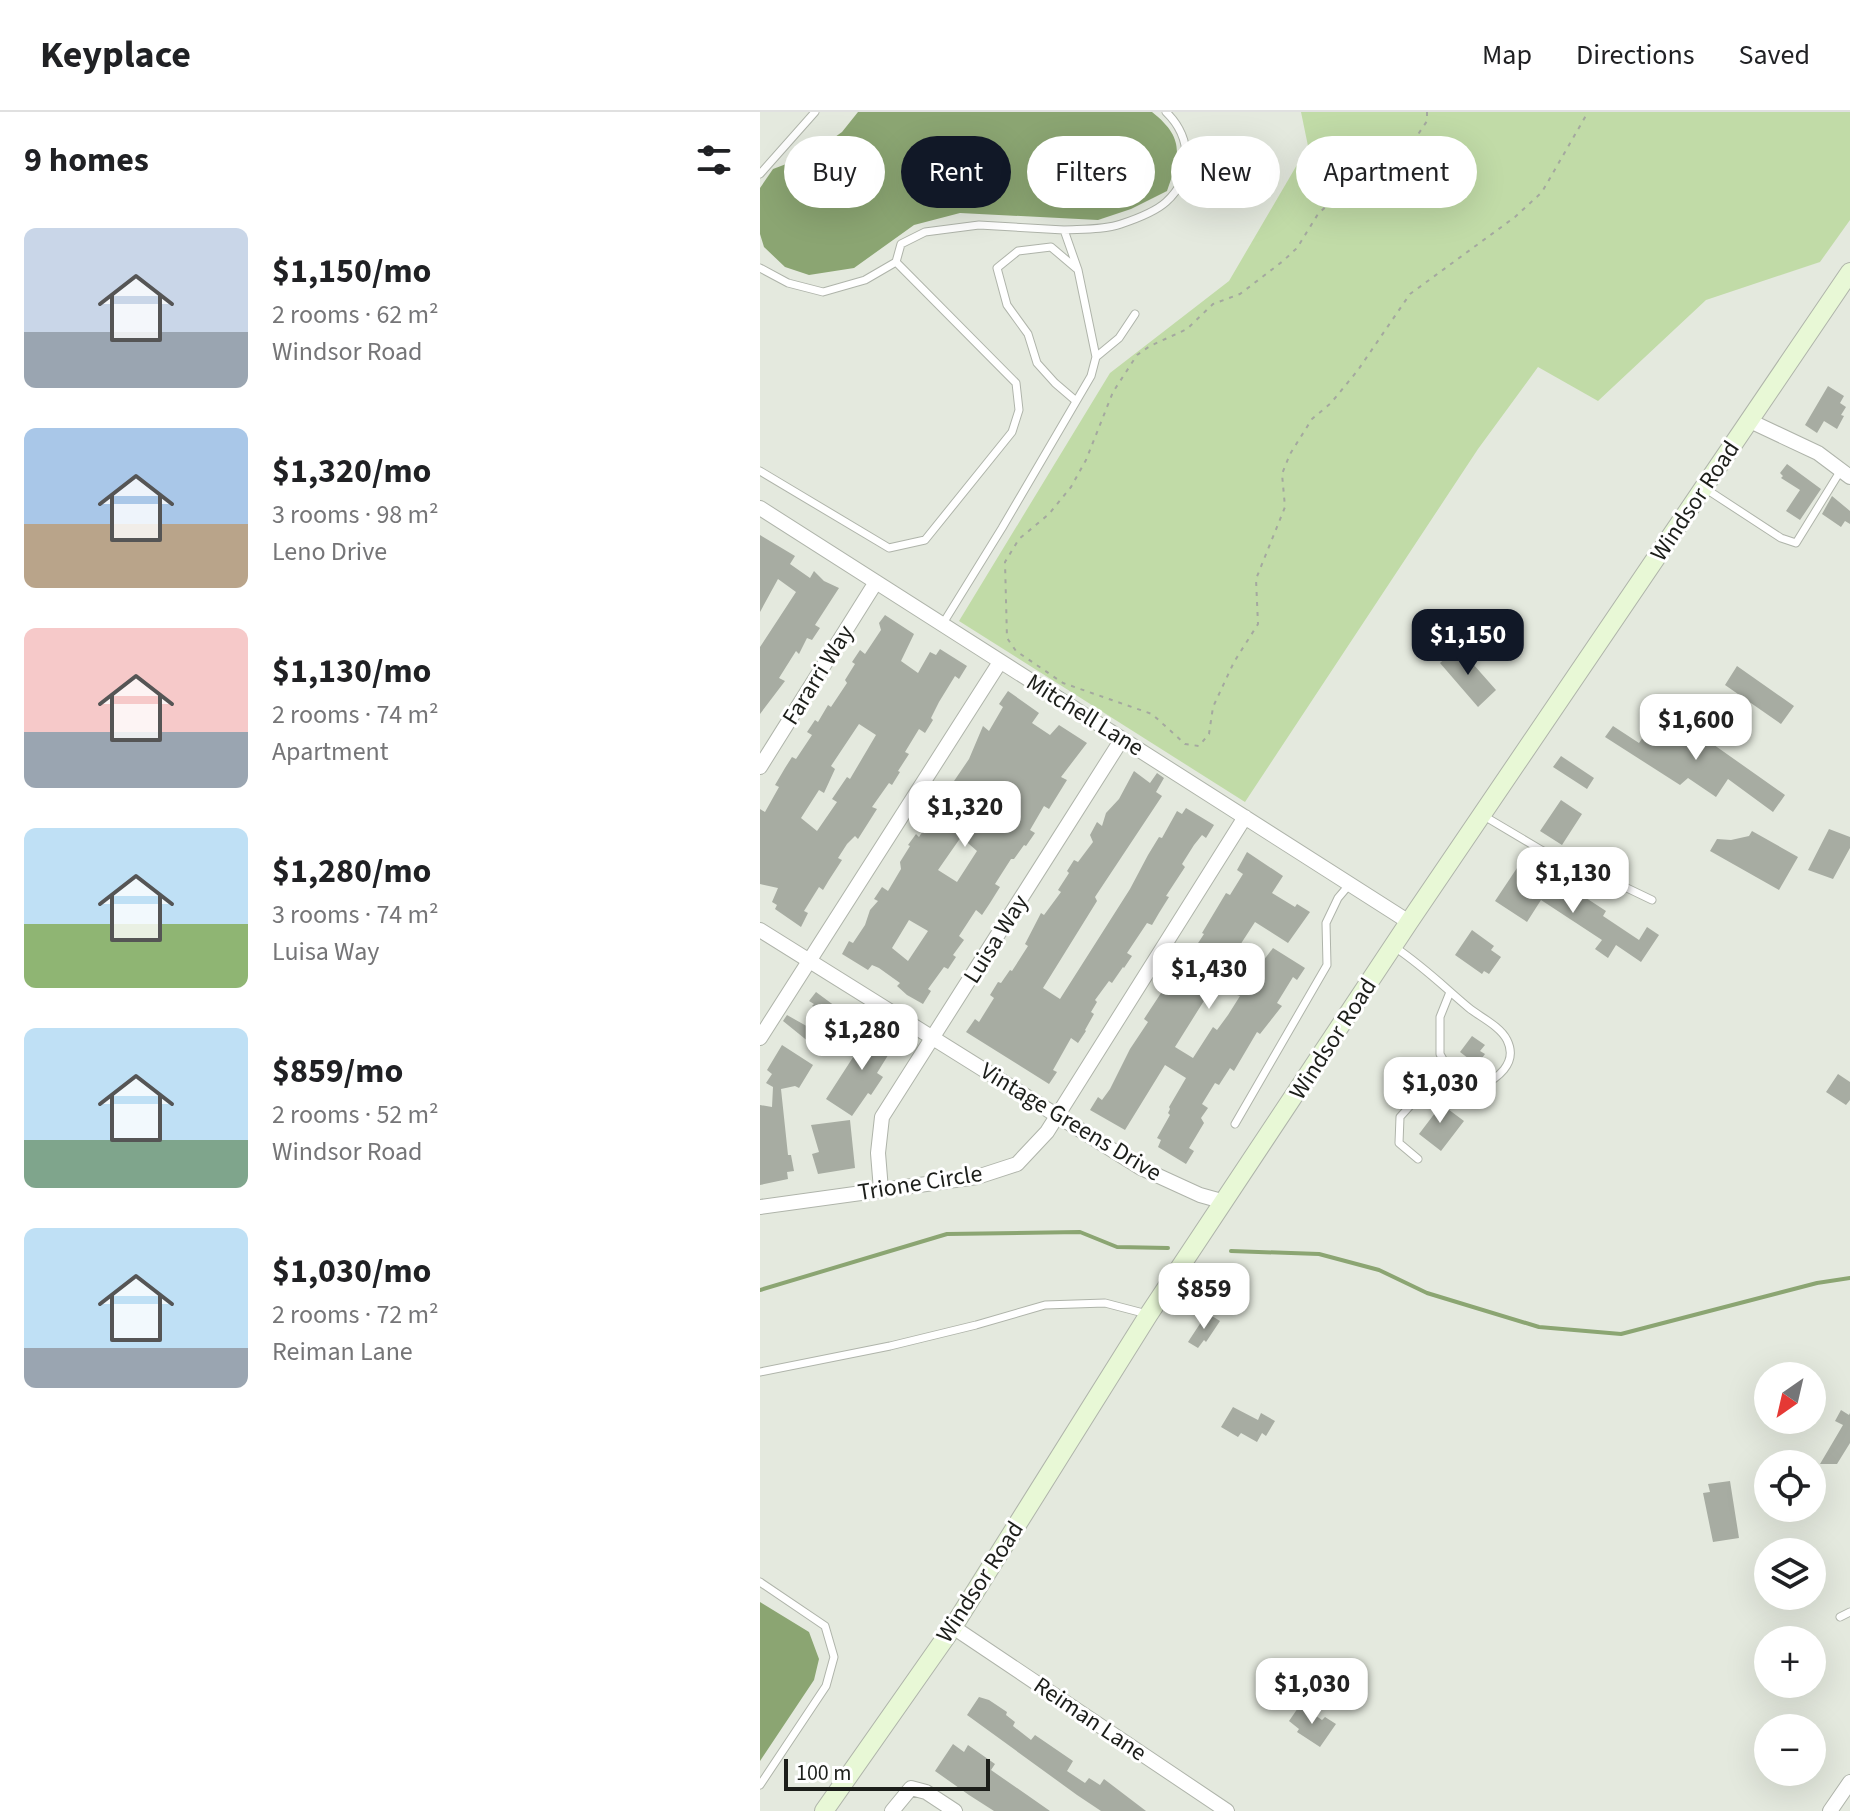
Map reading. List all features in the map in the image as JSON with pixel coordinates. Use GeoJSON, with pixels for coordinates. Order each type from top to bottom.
{"type":"FeatureCollection","features":[{"type":"Feature","properties":{"kind":"main road","name":"Windsor Road"},"geometry":{"type":"LineString","coordinates":[[824,1811],[953,1627],[1149,1314],[1409,922],[1850,272]]}},
{"type":"Feature","properties":{"kind":"street"},"geometry":{"type":"LineString","coordinates":[[1750,421],[1818,453],[1846,474]]}},
{"type":"Feature","properties":{"kind":"street","name":"Mitchell Lane"},"geometry":{"type":"LineString","coordinates":[[760,508],[1409,922]]}},
{"type":"Feature","properties":{"kind":"street","name":"Fararri Way"},"geometry":{"type":"LineString","coordinates":[[760,767],[876,582]]}},
{"type":"Feature","properties":{"kind":"street"},"geometry":{"type":"LineString","coordinates":[[760,1038],[1000,662]]}},
{"type":"Feature","properties":{"kind":"street","name":"Luisa Way"},"geometry":{"type":"LineString","coordinates":[[881,1190],[878,1153],[882,1117],[1122,739]]}},
{"type":"Feature","properties":{"kind":"street","name":"Trione Circle"},"geometry":{"type":"LineString","coordinates":[[760,1207],[977,1177],[1017,1164],[1057,1117],[1245,817]]}},
{"type":"Feature","properties":{"kind":"street","name":"Vintage Greens Drive"},"geometry":{"type":"LineString","coordinates":[[760,930],[1141,1168],[1200,1195],[1225,1202]]}},
{"type":"Feature","properties":{"kind":"street","name":"Reiman Lane"},"geometry":{"type":"LineString","coordinates":[[953,1627],[1227,1811]]}},
{"type":"Feature","properties":{"kind":"street"},"geometry":{"type":"LineString","coordinates":[[1830,1811],[1850,1782]]}},
{"type":"Feature","properties":{"kind":"street"},"geometry":{"type":"LineString","coordinates":[[892,1811],[911,1788],[926,1792],[955,1811]]}},
{"type":"Feature","properties":{"kind":"lane"},"geometry":{"type":"LineString","coordinates":[[760,174],[815,112]]}},
{"type":"Feature","properties":{"kind":"lane"},"geometry":{"type":"LineString","coordinates":[[760,268],[788,283],[823,292],[865,280],[896,262],[901,244],[925,232],[979,225],[1064,230],[1118,226],[1167,201],[1182,181],[1188,160],[1185,142],[1175,120],[1166,112]]}},
{"type":"Feature","properties":{"kind":"lane"},"geometry":{"type":"LineString","coordinates":[[942,625],[1091,376],[1096,357],[1078,270],[1064,230]]}},
{"type":"Feature","properties":{"kind":"lane"},"geometry":{"type":"LineString","coordinates":[[1076,401],[1037,363],[1028,334],[1007,305],[997,268],[1018,251],[1051,247],[1078,270]]}},
{"type":"Feature","properties":{"kind":"lane"},"geometry":{"type":"LineString","coordinates":[[760,471],[889,548],[925,540],[1012,432],[1019,410],[1016,383],[896,262]]}},
{"type":"Feature","properties":{"kind":"lane"},"geometry":{"type":"LineString","coordinates":[[1096,357],[1119,338],[1135,314]]}},
{"type":"Feature","properties":{"kind":"lane"},"geometry":{"type":"LineString","coordinates":[[1704,488],[1781,538],[1796,543],[1846,474]]}},
{"type":"Feature","properties":{"kind":"lane"},"geometry":{"type":"LineString","coordinates":[[1482,815],[1543,851],[1652,900]]}},
{"type":"Feature","properties":{"kind":"lane","name":"Windsor Road"},"geometry":{"type":"LineString","coordinates":[[1235,1124],[1327,965],[1326,923],[1338,898],[1350,884]]}},
{"type":"Feature","properties":{"kind":"lane"},"geometry":{"type":"LineString","coordinates":[[1394,946],[1426,968],[1508,1041],[1509,1059],[1500,1077],[1479,1088],[1454,1079],[1428,1086],[1400,1117],[1399,1143],[1418,1159]]}},
{"type":"Feature","properties":{"kind":"lane"},"geometry":{"type":"LineString","coordinates":[[1450,992],[1440,1017],[1440,1054],[1454,1079]]}},
{"type":"Feature","properties":{"kind":"lane"},"geometry":{"type":"LineString","coordinates":[[760,1372],[905,1342],[1045,1305],[1105,1303],[1149,1314]]}},
{"type":"Feature","properties":{"kind":"lane"},"geometry":{"type":"LineString","coordinates":[[760,1582],[825,1626],[834,1657],[826,1686],[760,1785]]}},
{"type":"Feature","properties":{"kind":"lane"},"geometry":{"type":"LineString","coordinates":[[1840,1617],[1850,1612]]}},
{"type":"Feature","properties":{"kind":"path"},"geometry":{"type":"LineString","coordinates":[[1427,112],[1427,121],[1388,179],[1337,196],[1318,214],[1297,248],[1283,261],[1240,294],[1204,310],[1187,329],[1137,355],[1113,392],[1086,460],[1071,487],[1049,514],[1012,548],[1005,562],[1007,638],[1024,658],[1081,691],[1152,714],[1185,744],[1192,746],[1205,742],[1213,707],[1234,662],[1258,624],[1256,579],[1285,507],[1282,474],[1290,454],[1312,419],[1331,403],[1358,370],[1410,294],[1515,217],[1542,192],[1588,112]]}},
{"type":"Feature","properties":{"kind":"shaded area"},"geometry":{"type":"Polygon","coordinates":[[[858,112],[1152,112],[1173,136],[1171,179],[1167,191],[1155,197],[1155,136],[1027,136],[1027,208],[1133,208],[1098,220],[960,213],[914,225],[854,268],[809,275],[785,267],[764,247],[760,234],[760,188],[773,169],[784,165],[784,208],[885,208],[885,136],[836,136],[858,112]]]}},
{"type":"Feature","properties":{"kind":"shaded area"},"geometry":{"type":"Polygon","coordinates":[[[1301,112],[1850,112],[1850,220],[1820,262],[1706,300],[1598,401],[1538,367],[1478,449],[1245,802],[959,621],[1110,373],[1229,281],[1272,208],[1280,208],[1280,194],[1296,167],[1296,208],[1477,208],[1477,136],[1306,136],[1301,112]]]}},
{"type":"Feature","properties":{"kind":"shaded area"},"geometry":{"type":"Polygon","coordinates":[[[760,1602],[809,1632],[819,1659],[814,1680],[760,1761],[760,1602]]]}},
{"type":"Feature","properties":{"kind":"building"},"geometry":{"type":"Polygon","coordinates":[[[1828,386],[1844,396],[1840,403],[1846,407],[1841,415],[1844,416],[1837,429],[1824,421],[1817,433],[1805,425],[1828,386]]]}},
{"type":"Feature","properties":{"kind":"building"},"geometry":{"type":"Polygon","coordinates":[[[1787,464],[1821,489],[1800,520],[1786,511],[1800,490],[1781,478],[1780,473],[1787,464]]]}},
{"type":"Feature","properties":{"kind":"building"},"geometry":{"type":"Polygon","coordinates":[[[1832,496],[1850,511],[1850,524],[1845,521],[1841,527],[1822,514],[1832,496]]]}},
{"type":"Feature","properties":{"kind":"building"},"geometry":{"type":"Polygon","coordinates":[[[760,535],[795,556],[790,564],[810,578],[814,571],[824,581],[839,588],[815,625],[820,628],[812,640],[807,638],[799,654],[796,651],[779,678],[785,681],[760,714],[760,647],[796,592],[778,579],[760,612],[760,535]]]}},
{"type":"Feature","properties":{"kind":"building"},"geometry":{"type":"Polygon","coordinates":[[[885,615],[914,634],[901,661],[918,673],[930,652],[936,655],[940,649],[967,666],[959,679],[955,676],[925,733],[919,729],[905,752],[909,754],[900,772],[872,807],[877,809],[858,839],[855,836],[847,844],[838,858],[842,860],[823,890],[819,887],[804,911],[808,913],[801,927],[775,909],[777,905],[772,902],[778,888],[760,884],[760,809],[765,812],[779,787],[775,785],[785,768],[792,757],[796,759],[812,735],[807,732],[815,720],[818,722],[828,705],[831,707],[847,683],[845,680],[855,664],[852,662],[860,650],[865,654],[881,630],[879,623],[885,615]],[[859,724],[831,766],[835,769],[824,793],[819,790],[801,818],[817,831],[837,802],[832,799],[847,777],[850,779],[876,735],[859,724]]]}},
{"type":"Feature","properties":{"kind":"building"},"geometry":{"type":"Polygon","coordinates":[[[1458,647],[1496,690],[1478,707],[1440,663],[1458,647]]]}},
{"type":"Feature","properties":{"kind":"building"},"geometry":{"type":"Polygon","coordinates":[[[1737,666],[1794,706],[1781,724],[1725,685],[1737,666]]]}},
{"type":"Feature","properties":{"kind":"building"},"geometry":{"type":"Polygon","coordinates":[[[1008,691],[1039,713],[1032,723],[1050,735],[1059,725],[1087,743],[1061,777],[1067,780],[1049,809],[1044,806],[1030,830],[1035,833],[1011,859],[995,884],[1000,887],[990,903],[982,915],[976,910],[959,936],[964,940],[953,955],[956,957],[948,969],[944,967],[928,989],[931,991],[923,1004],[907,995],[897,986],[900,983],[879,968],[872,965],[868,970],[842,954],[849,941],[853,943],[865,925],[870,910],[878,901],[874,899],[882,887],[888,891],[901,869],[900,862],[908,845],[916,834],[919,837],[949,782],[952,784],[969,759],[983,726],[989,731],[1003,707],[999,704],[1008,691]],[[961,837],[938,870],[957,882],[977,851],[961,837]],[[909,920],[892,948],[908,961],[928,931],[909,920]]]}},
{"type":"Feature","properties":{"kind":"building"},"geometry":{"type":"Polygon","coordinates":[[[1673,716],[1785,795],[1773,812],[1728,779],[1716,797],[1688,778],[1680,785],[1605,737],[1613,726],[1639,743],[1645,734],[1655,740],[1673,716]]]}},
{"type":"Feature","properties":{"kind":"building"},"geometry":{"type":"Polygon","coordinates":[[[1561,756],[1594,778],[1587,789],[1553,767],[1561,756]]]}},
{"type":"Feature","properties":{"kind":"building"},"geometry":{"type":"Polygon","coordinates":[[[1134,771],[1150,783],[1157,773],[1164,778],[1156,792],[1162,796],[1095,897],[1097,901],[1043,988],[1060,999],[1177,811],[1182,814],[1186,808],[1214,825],[1206,838],[1202,835],[1182,864],[1185,867],[1166,896],[1169,897],[1152,925],[1147,923],[1127,953],[1132,956],[1124,968],[1095,1000],[1097,1002],[1091,1012],[1094,1014],[1086,1031],[1078,1043],[1071,1038],[1053,1070],[1057,1072],[1049,1084],[966,1032],[975,1019],[979,1022],[994,998],[990,995],[998,982],[1001,983],[1012,971],[1028,946],[1025,944],[1041,913],[1044,915],[1061,892],[1058,890],[1069,873],[1067,871],[1093,842],[1090,835],[1097,822],[1102,826],[1106,813],[1119,799],[1134,771]]]}},
{"type":"Feature","properties":{"kind":"building"},"geometry":{"type":"Polygon","coordinates":[[[1561,800],[1582,814],[1562,845],[1540,831],[1561,800]]]}},
{"type":"Feature","properties":{"kind":"building"},"geometry":{"type":"Polygon","coordinates":[[[1829,829],[1850,837],[1850,848],[1833,879],[1808,870],[1829,829]]]}},
{"type":"Feature","properties":{"kind":"building"},"geometry":{"type":"Polygon","coordinates":[[[1752,831],[1798,857],[1779,890],[1710,851],[1717,839],[1749,836],[1752,831]]]}},
{"type":"Feature","properties":{"kind":"building"},"geometry":{"type":"Polygon","coordinates":[[[1247,852],[1283,876],[1272,893],[1310,912],[1288,943],[1255,922],[1231,959],[1233,961],[1219,982],[1217,980],[1175,1047],[1193,1058],[1213,1027],[1217,1030],[1228,1015],[1240,996],[1237,995],[1273,948],[1305,968],[1297,980],[1293,977],[1277,1003],[1282,1006],[1260,1034],[1257,1032],[1234,1071],[1230,1068],[1219,1085],[1215,1083],[1202,1104],[1208,1108],[1201,1118],[1204,1123],[1189,1148],[1194,1151],[1186,1164],[1158,1147],[1161,1140],[1157,1138],[1170,1115],[1169,1107],[1186,1078],[1165,1065],[1125,1130],[1090,1110],[1098,1097],[1102,1100],[1110,1089],[1148,1022],[1144,1019],[1204,934],[1226,893],[1230,895],[1243,874],[1237,870],[1247,852]]]}},
{"type":"Feature","properties":{"kind":"building"},"geometry":{"type":"Polygon","coordinates":[[[1517,868],[1557,895],[1562,888],[1580,900],[1583,896],[1606,911],[1603,916],[1639,940],[1647,927],[1659,935],[1641,962],[1616,945],[1608,958],[1595,949],[1602,940],[1541,900],[1527,922],[1495,901],[1517,868]]]}},
{"type":"Feature","properties":{"kind":"building"},"geometry":{"type":"Polygon","coordinates":[[[1472,930],[1494,946],[1491,950],[1501,957],[1489,974],[1484,971],[1482,974],[1455,955],[1472,930]]]}},
{"type":"Feature","properties":{"kind":"building"},"geometry":{"type":"Polygon","coordinates":[[[816,992],[843,1012],[836,1022],[812,1006],[814,1004],[809,1001],[816,992]]]}},
{"type":"Feature","properties":{"kind":"building"},"geometry":{"type":"Polygon","coordinates":[[[787,1015],[833,1041],[825,1055],[783,1021],[787,1015]]]}},
{"type":"Feature","properties":{"kind":"building"},"geometry":{"type":"Polygon","coordinates":[[[868,1026],[895,1044],[877,1073],[883,1077],[852,1116],[826,1099],[859,1048],[863,1041],[860,1038],[868,1026]]]}},
{"type":"Feature","properties":{"kind":"building"},"geometry":{"type":"Polygon","coordinates":[[[1472,1036],[1485,1045],[1480,1051],[1485,1054],[1477,1065],[1460,1052],[1472,1036]]]}},
{"type":"Feature","properties":{"kind":"building"},"geometry":{"type":"Polygon","coordinates":[[[782,1045],[813,1065],[799,1088],[781,1089],[788,1155],[791,1155],[794,1171],[787,1172],[788,1179],[760,1185],[760,1105],[772,1107],[773,1087],[766,1083],[772,1074],[767,1070],[782,1045]]]}},
{"type":"Feature","properties":{"kind":"building"},"geometry":{"type":"Polygon","coordinates":[[[1838,1074],[1850,1082],[1850,1100],[1846,1105],[1826,1092],[1838,1074]]]}},
{"type":"Feature","properties":{"kind":"building"},"geometry":{"type":"Polygon","coordinates":[[[1429,1095],[1464,1121],[1441,1151],[1419,1134],[1435,1113],[1424,1100],[1429,1095]]]}},
{"type":"Feature","properties":{"kind":"building"},"geometry":{"type":"Polygon","coordinates":[[[850,1120],[855,1168],[818,1174],[812,1154],[819,1152],[811,1125],[850,1120]]]}},
{"type":"Feature","properties":{"kind":"building"},"geometry":{"type":"Polygon","coordinates":[[[1207,1313],[1220,1321],[1206,1342],[1204,1340],[1198,1348],[1188,1342],[1207,1313]]]}},
{"type":"Feature","properties":{"kind":"building"},"geometry":{"type":"Polygon","coordinates":[[[1233,1407],[1258,1420],[1261,1413],[1275,1421],[1266,1436],[1262,1433],[1257,1442],[1241,1433],[1238,1437],[1221,1427],[1233,1407]]]}},
{"type":"Feature","properties":{"kind":"building"},"geometry":{"type":"Polygon","coordinates":[[[1841,1410],[1850,1413],[1850,1443],[1837,1464],[1826,1464],[1826,1454],[1843,1425],[1835,1421],[1841,1410]]]}},
{"type":"Feature","properties":{"kind":"building"},"geometry":{"type":"Polygon","coordinates":[[[1730,1481],[1739,1538],[1713,1542],[1703,1493],[1710,1492],[1708,1484],[1730,1481]]]}},
{"type":"Feature","properties":{"kind":"building"},"geometry":{"type":"Polygon","coordinates":[[[979,1697],[1007,1712],[1006,1715],[1015,1722],[1013,1726],[1031,1740],[1035,1735],[1073,1761],[1067,1771],[1085,1783],[1089,1778],[1100,1785],[1104,1779],[1146,1811],[1101,1811],[1077,1795],[967,1715],[979,1697]]]}},
{"type":"Feature","properties":{"kind":"building"},"geometry":{"type":"Polygon","coordinates":[[[1300,1705],[1322,1720],[1325,1717],[1336,1724],[1320,1747],[1297,1732],[1299,1729],[1289,1721],[1300,1705]]]}},
{"type":"Feature","properties":{"kind":"building"},"geometry":{"type":"Polygon","coordinates":[[[953,1744],[964,1752],[968,1745],[995,1764],[991,1770],[1050,1811],[994,1811],[969,1795],[935,1771],[953,1744]]]}},
{"type":"Feature","properties":{"kind":"waterway"},"geometry":{"type":"LineString","coordinates":[[760,1290],[947,1234],[1080,1232],[1117,1247],[1168,1248]]}},
{"type":"Feature","properties":{"kind":"waterway"},"geometry":{"type":"LineString","coordinates":[[1231,1251],[1319,1254],[1379,1270],[1427,1293],[1539,1327],[1621,1334],[1817,1283],[1850,1278]]}}]}
